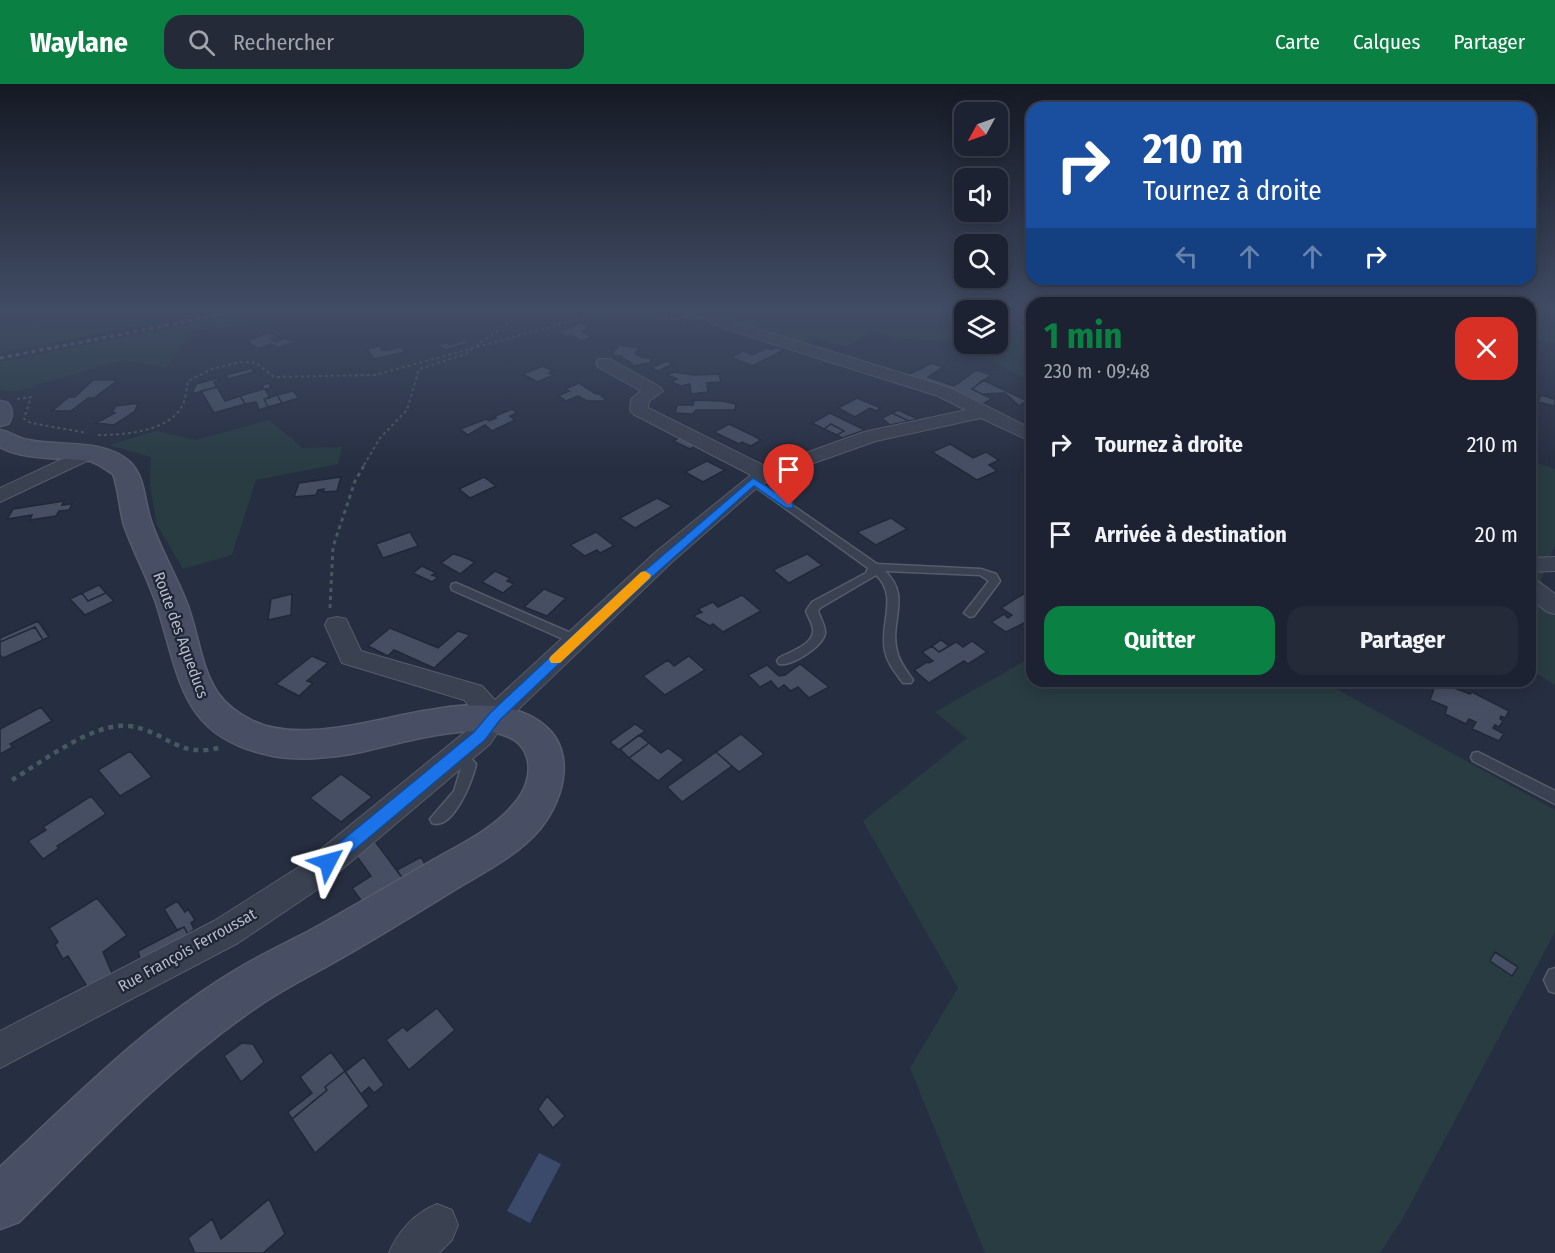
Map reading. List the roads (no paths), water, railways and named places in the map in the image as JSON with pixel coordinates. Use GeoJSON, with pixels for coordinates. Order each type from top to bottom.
{"type":"FeatureCollection","features":[{"type":"Feature","properties":{"kind":"main road","name":"Route des Aqueducs"},"geometry":{"type":"LineString","coordinates":[[0,438],[21,447],[86,454],[118,464],[126,474],[140,531],[172,605],[194,678],[207,706],[226,723],[248,734],[278,741],[322,744],[465,717],[495,717],[519,724],[539,740],[548,761],[543,787],[528,814],[493,846],[386,911],[240,993],[160,1054],[0,1203]]}},
{"type":"Feature","properties":{"kind":"street"},"geometry":{"type":"LineString","coordinates":[[607,365],[654,391],[640,399],[639,410],[759,478]]}},
{"type":"Feature","properties":{"kind":"street"},"geometry":{"type":"LineString","coordinates":[[857,365],[944,392],[1026,432]]}},
{"type":"Feature","properties":{"kind":"street","name":"Rue François Ferroussat"},"geometry":{"type":"LineString","coordinates":[[0,1050],[226,932],[310,877],[480,736],[495,717],[665,556],[759,478],[871,436],[982,412]]}},
{"type":"Feature","properties":{"kind":"street"},"geometry":{"type":"LineString","coordinates":[[0,496],[86,454]]}},
{"type":"Feature","properties":{"kind":"street"},"geometry":{"type":"LineString","coordinates":[[1536,566],[1555,564]]}},
{"type":"Feature","properties":{"kind":"street"},"geometry":{"type":"LineString","coordinates":[[1536,591],[1555,606]]}},
{"type":"Feature","properties":{"kind":"street"},"geometry":{"type":"LineString","coordinates":[[337,625],[351,657],[473,693],[495,717]]}},
{"type":"Feature","properties":{"kind":"lane"},"geometry":{"type":"LineString","coordinates":[[759,478],[888,578],[894,597],[889,645],[892,659],[907,680]]}},
{"type":"Feature","properties":{"kind":"lane"},"geometry":{"type":"LineString","coordinates":[[874,567],[981,572],[992,576],[995,581],[970,613]]}},
{"type":"Feature","properties":{"kind":"lane"},"geometry":{"type":"LineString","coordinates":[[783,661],[815,642],[819,635],[819,628],[812,611],[816,604],[871,575],[874,567]]}},
{"type":"Feature","properties":{"kind":"lane"},"geometry":{"type":"LineString","coordinates":[[456,586],[576,640]]}},
{"type":"Feature","properties":{"kind":"lane"},"geometry":{"type":"LineString","coordinates":[[437,819],[453,803],[466,784],[469,764],[459,754]]}},
{"type":"Feature","properties":{"kind":"lane"},"geometry":{"type":"LineString","coordinates":[[1478,757],[1555,798]]}},
{"type":"Feature","properties":{"kind":"lane"},"geometry":{"type":"LineString","coordinates":[[1555,976],[1552,980],[1555,985]]}},
{"type":"Feature","properties":{"kind":"water"},"geometry":{"type":"Polygon","coordinates":[[[539,1153],[561,1164],[530,1223],[507,1211],[539,1153]]]}}]}
